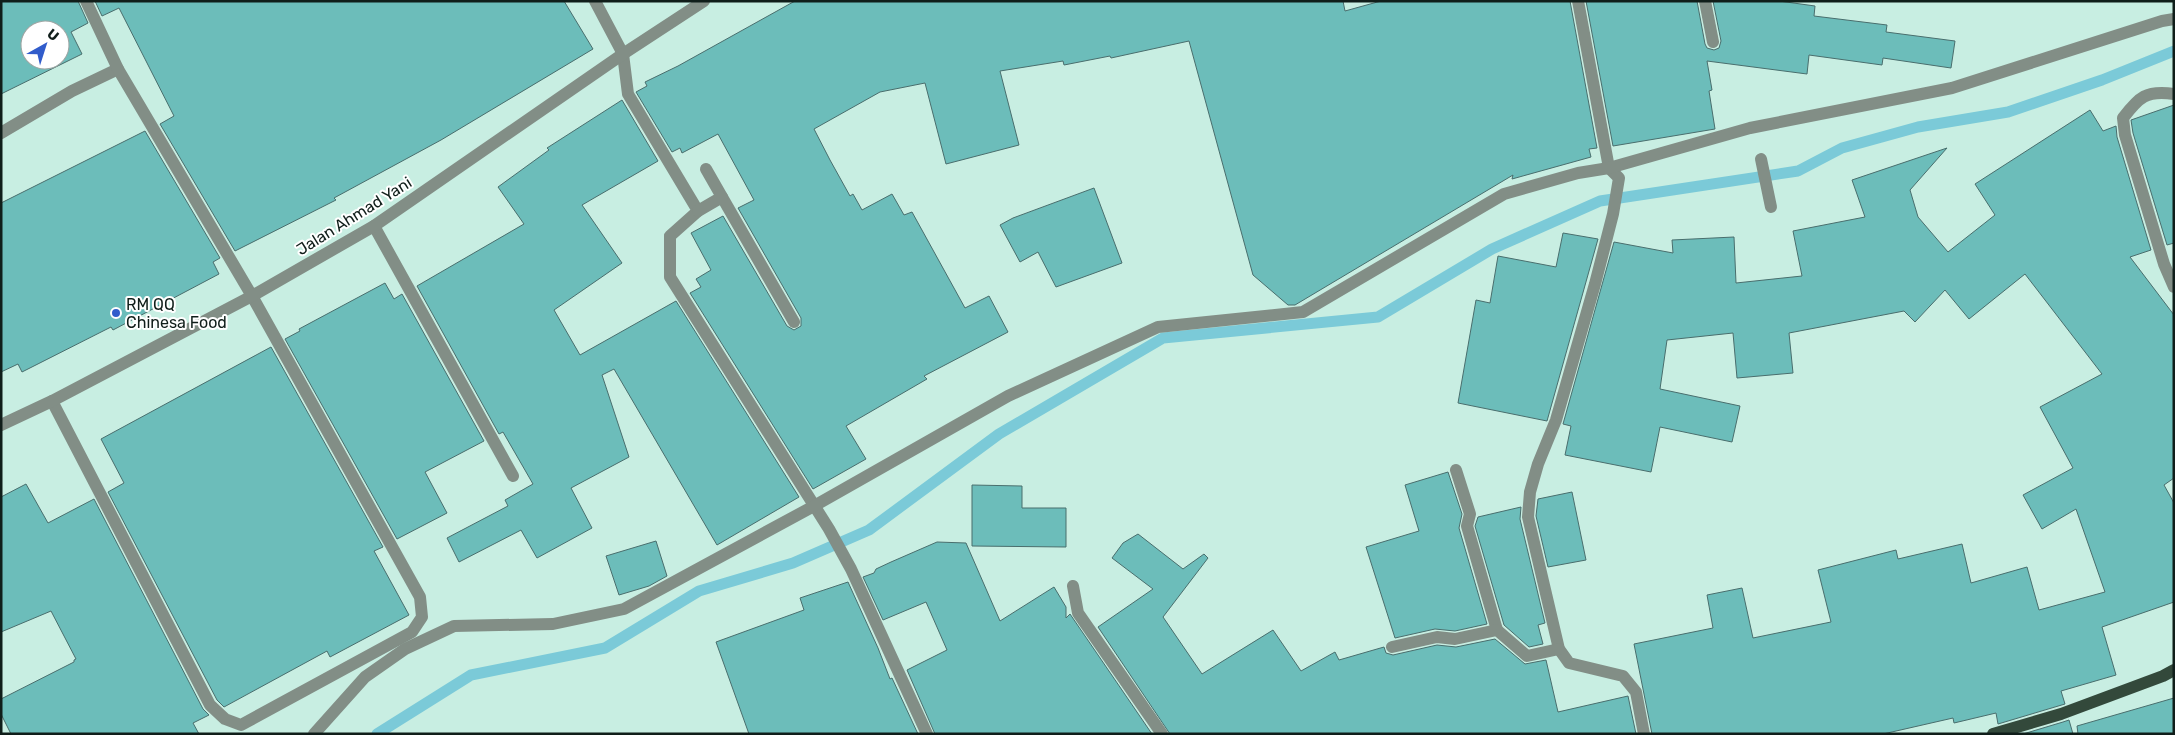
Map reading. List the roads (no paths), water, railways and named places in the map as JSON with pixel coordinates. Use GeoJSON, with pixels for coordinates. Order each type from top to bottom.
{"type":"FeatureCollection","features":[{"type":"Feature","properties":{"kind":"main road"},"geometry":{"type":"LineString","coordinates":[[1993,734],[2061,714],[2163,676],[2174,670]]}},
{"type":"Feature","properties":{"kind":"street"},"geometry":{"type":"LineString","coordinates":[[52,401],[210,704],[225,719],[241,726],[412,632],[422,617],[420,597],[252,296],[118,69],[86,1]]}},
{"type":"Feature","properties":{"kind":"street"},"geometry":{"type":"LineString","coordinates":[[595,1],[622,54],[628,94],[698,212]]}},
{"type":"Feature","properties":{"kind":"street","name":"Jalan Ahmad Yani"},"geometry":{"type":"LineString","coordinates":[[1,425],[52,401],[252,296],[374,226],[622,54],[704,1]]}},
{"type":"Feature","properties":{"kind":"street"},"geometry":{"type":"LineString","coordinates":[[1578,1],[1609,168],[1619,178],[1613,214],[1595,284],[1556,420],[1538,464],[1530,492],[1528,517],[1559,649],[1569,663],[1622,676],[1636,692],[1644,734]]}},
{"type":"Feature","properties":{"kind":"street"},"geometry":{"type":"LineString","coordinates":[[1705,1],[1713,42]]}},
{"type":"Feature","properties":{"kind":"street"},"geometry":{"type":"LineString","coordinates":[[314,734],[365,677],[405,649],[454,626],[553,624],[624,609],[814,506],[1008,396],[1158,327],[1302,312],[1504,194],[1578,173],[1609,168],[1750,128],[1952,88],[2162,21],[2174,19]]}},
{"type":"Feature","properties":{"kind":"street"},"geometry":{"type":"LineString","coordinates":[[1,133],[72,91],[118,69]]}},
{"type":"Feature","properties":{"kind":"street"},"geometry":{"type":"LineString","coordinates":[[2174,94],[2158,92],[2136,100],[2123,118],[2125,135],[2164,264],[2174,287]]}},
{"type":"Feature","properties":{"kind":"street"},"geometry":{"type":"LineString","coordinates":[[1761,159],[1771,207]]}},
{"type":"Feature","properties":{"kind":"street"},"geometry":{"type":"LineString","coordinates":[[706,169],[794,322]]}},
{"type":"Feature","properties":{"kind":"street"},"geometry":{"type":"LineString","coordinates":[[722,197],[698,212],[670,236],[670,277],[829,529],[851,569],[927,734]]}},
{"type":"Feature","properties":{"kind":"street"},"geometry":{"type":"LineString","coordinates":[[374,226],[513,476]]}},
{"type":"Feature","properties":{"kind":"street"},"geometry":{"type":"LineString","coordinates":[[1456,470],[1470,514],[1467,526],[1497,630],[1527,656],[1559,649]]}},
{"type":"Feature","properties":{"kind":"street"},"geometry":{"type":"LineString","coordinates":[[1074,586],[1078,613],[1162,734]]}},
{"type":"Feature","properties":{"kind":"street"},"geometry":{"type":"LineString","coordinates":[[1392,647],[1437,637],[1455,639],[1497,630]]}},
{"type":"Feature","properties":{"kind":"waterway"},"geometry":{"type":"LineString","coordinates":[[377,734],[471,675],[605,648],[699,591],[793,563],[869,530],[999,434],[1163,338],[1378,317],[1492,249],[1600,201],[1798,171],[1842,148],[1918,127],[2008,112],[2102,80],[2174,51]]}},
{"type":"Feature","properties":{"kind":"place","name":"RM QQ Chinesa Food"},"geometry":{"type":"Point","coordinates":[116,313]}}]}
